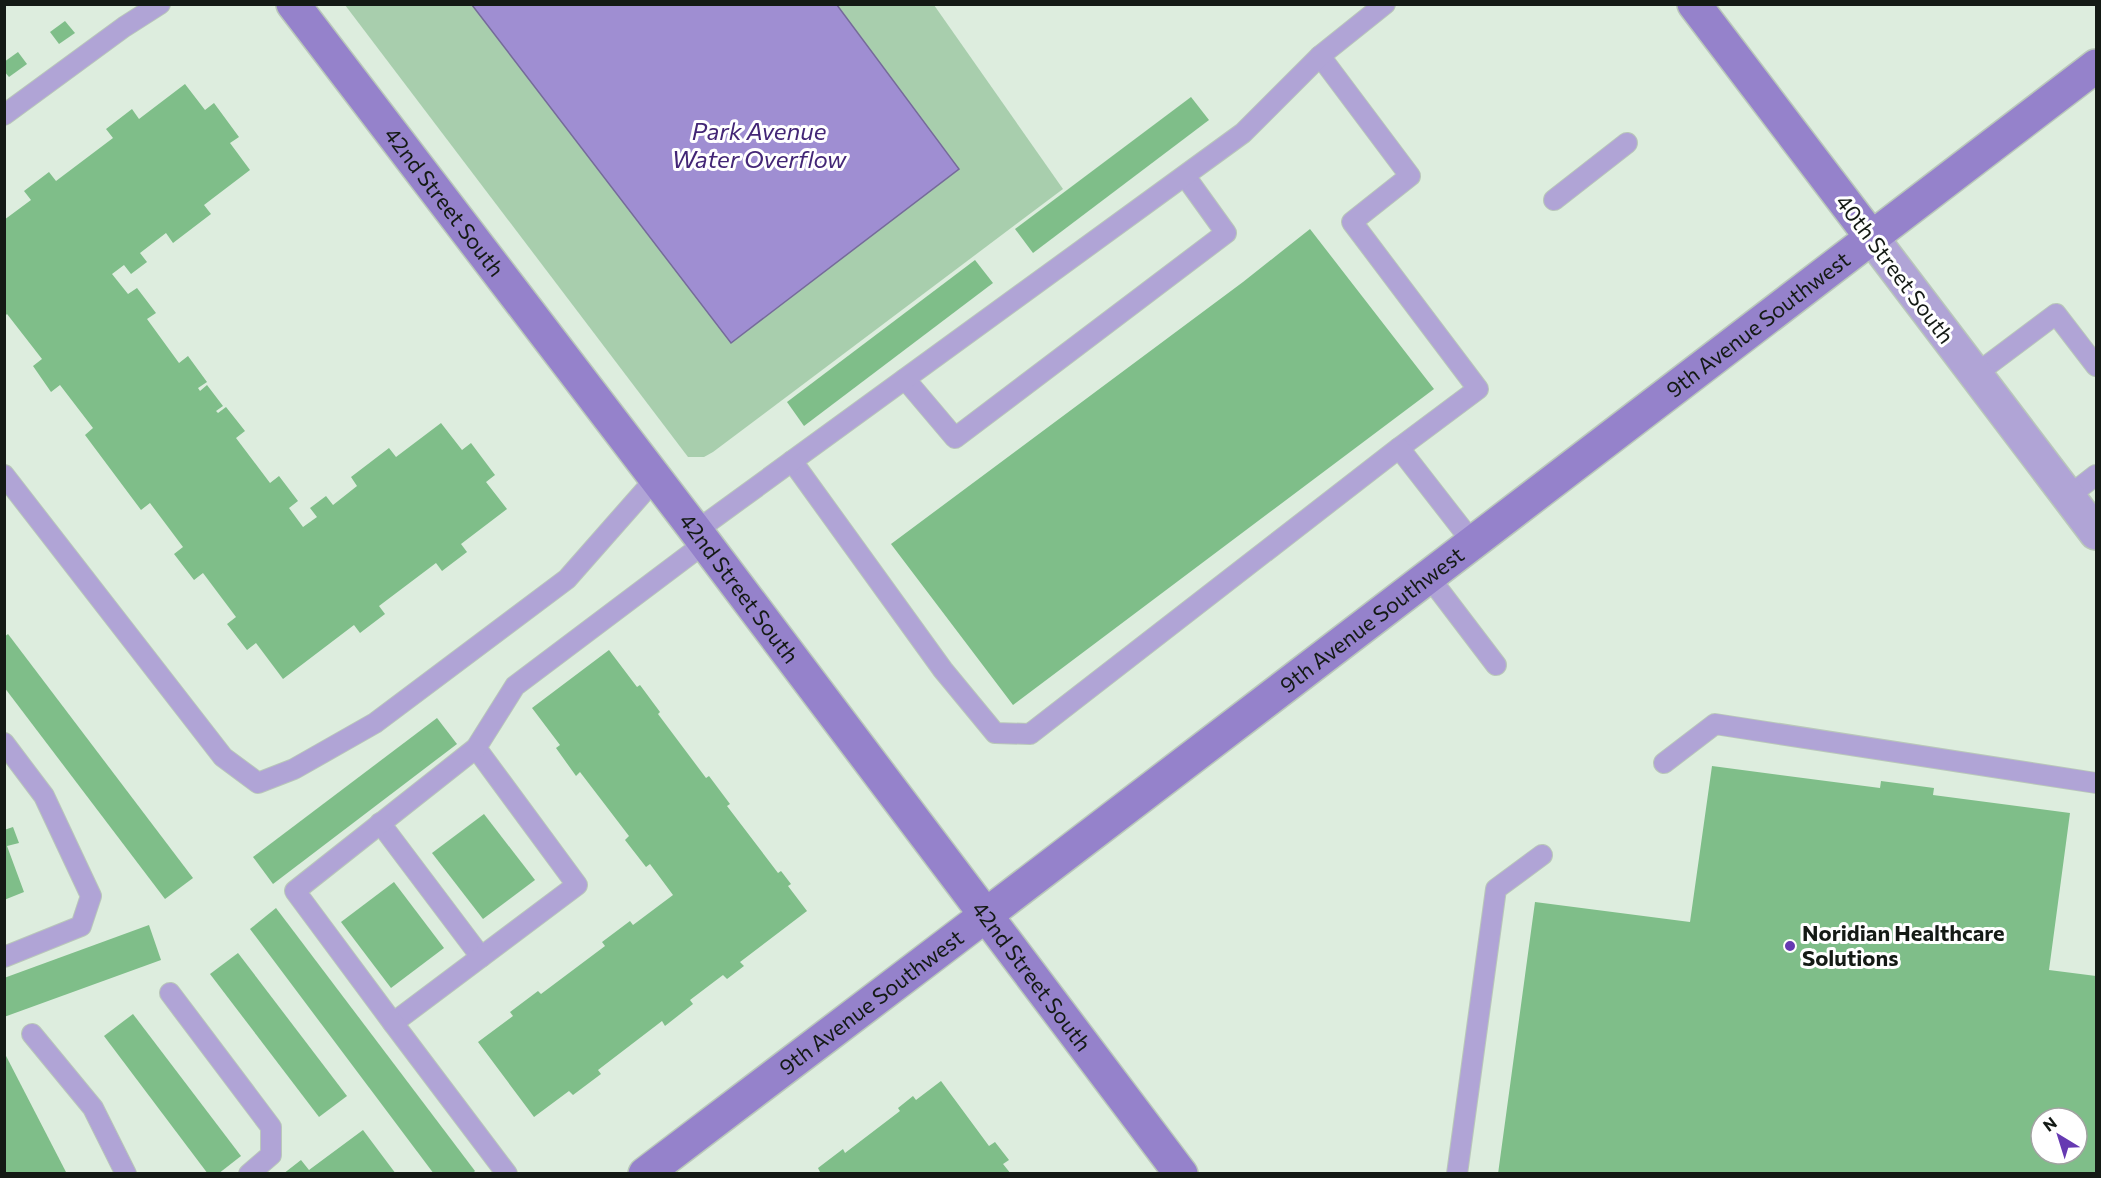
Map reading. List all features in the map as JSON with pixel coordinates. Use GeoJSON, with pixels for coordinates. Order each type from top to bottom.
{"type":"FeatureCollection","features":[{"type":"Feature","properties":{"kind":"street","name":"42nd Street South"},"geometry":{"type":"LineString","coordinates":[[293,4],[656,478],[1181,1173]]}},
{"type":"Feature","properties":{"kind":"street","name":"40th Street South"},"geometry":{"type":"LineString","coordinates":[[1694,4],[2097,532]]}},
{"type":"Feature","properties":{"kind":"street","name":"9th Avenue Southwest"},"geometry":{"type":"LineString","coordinates":[[645,1173],[2097,66]]}},
{"type":"Feature","properties":{"kind":"lane"},"geometry":{"type":"LineString","coordinates":[[4,115],[124,27],[160,4]]}},
{"type":"Feature","properties":{"kind":"lane"},"geometry":{"type":"LineString","coordinates":[[507,1173],[295,891],[476,748],[515,686],[792,461],[1243,133],[1320,56],[1385,4]]}},
{"type":"Feature","properties":{"kind":"lane"},"geometry":{"type":"LineString","coordinates":[[792,461],[943,670],[995,733],[1030,734],[1478,389],[1352,222],[1410,176],[1320,56]]}},
{"type":"Feature","properties":{"kind":"lane"},"geometry":{"type":"LineString","coordinates":[[1554,200],[1627,143]]}},
{"type":"Feature","properties":{"kind":"lane"},"geometry":{"type":"LineString","coordinates":[[905,380],[956,438],[1226,233],[1185,176]]}},
{"type":"Feature","properties":{"kind":"lane"},"geometry":{"type":"LineString","coordinates":[[1976,374],[2056,314],[2097,366]]}},
{"type":"Feature","properties":{"kind":"lane"},"geometry":{"type":"LineString","coordinates":[[1399,448],[1473,543]]}},
{"type":"Feature","properties":{"kind":"lane"},"geometry":{"type":"LineString","coordinates":[[4,475],[223,758],[258,783],[294,770],[375,723],[567,579],[656,478]]}},
{"type":"Feature","properties":{"kind":"lane"},"geometry":{"type":"LineString","coordinates":[[2069,496],[2097,475]]}},
{"type":"Feature","properties":{"kind":"lane"},"geometry":{"type":"LineString","coordinates":[[1429,577],[1496,665]]}},
{"type":"Feature","properties":{"kind":"lane"},"geometry":{"type":"LineString","coordinates":[[1664,763],[1715,724],[2097,783]]}},
{"type":"Feature","properties":{"kind":"lane"},"geometry":{"type":"LineString","coordinates":[[4,743],[44,796],[91,896],[81,926],[4,957]]}},
{"type":"Feature","properties":{"kind":"lane"},"geometry":{"type":"LineString","coordinates":[[393,1023],[577,885],[476,748]]}},
{"type":"Feature","properties":{"kind":"lane"},"geometry":{"type":"LineString","coordinates":[[380,823],[481,957]]}},
{"type":"Feature","properties":{"kind":"lane"},"geometry":{"type":"LineString","coordinates":[[1456,1173],[1497,889],[1542,855]]}},
{"type":"Feature","properties":{"kind":"lane"},"geometry":{"type":"LineString","coordinates":[[170,993],[271,1127],[271,1155],[249,1173]]}},
{"type":"Feature","properties":{"kind":"lane"},"geometry":{"type":"LineString","coordinates":[[32,1034],[93,1108],[126,1173]]}},
{"type":"Feature","properties":{"kind":"green space"},"geometry":{"type":"Polygon","coordinates":[[[345,5],[934,5],[1063,189],[713,452],[704,457],[688,457],[345,5]]]}},
{"type":"Feature","properties":{"kind":"water","name":"Park Avenue Water Overflow"},"geometry":{"type":"Polygon","coordinates":[[[472,5],[837,5],[959,169],[731,343],[472,5]]]}},
{"type":"Feature","properties":{"kind":"building"},"geometry":{"type":"Polygon","coordinates":[[[65,21],[75,33],[59,44],[50,32],[65,21]]]}},
{"type":"Feature","properties":{"kind":"building"},"geometry":{"type":"Polygon","coordinates":[[[18,52],[27,64],[9,77],[4,71],[4,62],[18,52]]]}},
{"type":"Feature","properties":{"kind":"building"},"geometry":{"type":"Polygon","coordinates":[[[185,84],[205,110],[214,103],[239,137],[230,143],[250,170],[204,205],[211,214],[173,243],[166,233],[140,253],[147,262],[131,274],[124,265],[112,274],[128,294],[137,288],[156,313],[147,319],[179,363],[188,356],[207,382],[198,388],[200,391],[207,385],[223,406],[216,411],[218,413],[226,407],[245,431],[236,438],[270,483],[279,476],[298,501],[289,508],[303,527],[317,517],[310,508],[326,496],[333,505],[357,486],[351,477],[389,448],[396,457],[441,423],[462,450],[471,443],[495,475],[486,482],[507,509],[461,544],[467,552],[442,571],[436,563],[379,606],[385,614],[360,633],[354,625],[283,679],[256,643],[247,650],[227,624],[236,617],[203,573],[194,580],[174,554],[183,547],[150,503],[141,510],[85,435],[93,428],[60,385],[51,392],[33,366],[42,359],[7,314],[4,317],[4,220],[31,200],[24,191],[49,172],[56,181],[113,138],[106,129],[132,109],[139,119],[185,84]]]}},
{"type":"Feature","properties":{"kind":"building"},"geometry":{"type":"Polygon","coordinates":[[[1191,97],[1209,120],[1033,253],[1015,229],[1191,97]]]}},
{"type":"Feature","properties":{"kind":"building"},"geometry":{"type":"Polygon","coordinates":[[[1310,229],[1434,389],[1013,705],[891,544],[1243,282],[1310,229]]]}},
{"type":"Feature","properties":{"kind":"building"},"geometry":{"type":"Polygon","coordinates":[[[975,260],[993,283],[804,426],[787,402],[975,260]]]}},
{"type":"Feature","properties":{"kind":"building"},"geometry":{"type":"Polygon","coordinates":[[[8,634],[193,878],[165,899],[4,687],[4,637],[8,634]]]}},
{"type":"Feature","properties":{"kind":"building"},"geometry":{"type":"Polygon","coordinates":[[[609,650],[637,687],[640,685],[660,712],[658,714],[706,778],[709,776],[730,804],[727,806],[778,873],[781,871],[791,884],[788,886],[807,911],[740,962],[744,966],[727,979],[723,975],[690,1000],[693,1004],[665,1026],[662,1021],[598,1070],[601,1074],[573,1095],[569,1091],[534,1117],[478,1042],[513,1016],[510,1012],[538,991],[541,994],[605,946],[602,942],[630,921],[633,925],[673,895],[650,864],[646,867],[625,840],[629,836],[580,772],[576,776],[556,748],[560,745],[532,708],[609,650]]]}},
{"type":"Feature","properties":{"kind":"building"},"geometry":{"type":"Polygon","coordinates":[[[437,718],[457,744],[273,884],[253,857],[437,718]]]}},
{"type":"Feature","properties":{"kind":"building","name":"Noridian Healthcare Solutions"},"geometry":{"type":"Polygon","coordinates":[[[1712,766],[1880,788],[1881,781],[1934,788],[1933,795],[2070,813],[2049,970],[2096,976],[2096,1174],[1498,1174],[1535,902],[1690,922],[1712,766]]]}},
{"type":"Feature","properties":{"kind":"building"},"geometry":{"type":"Polygon","coordinates":[[[484,814],[535,880],[483,919],[432,853],[484,814]]]}},
{"type":"Feature","properties":{"kind":"building"},"geometry":{"type":"Polygon","coordinates":[[[13,827],[19,843],[7,846],[24,892],[4,900],[4,830],[13,827]]]}},
{"type":"Feature","properties":{"kind":"building"},"geometry":{"type":"Polygon","coordinates":[[[394,882],[444,948],[391,988],[341,922],[394,882]]]}},
{"type":"Feature","properties":{"kind":"building"},"geometry":{"type":"Polygon","coordinates":[[[276,908],[475,1171],[472,1174],[434,1174],[250,929],[276,908]]]}},
{"type":"Feature","properties":{"kind":"building"},"geometry":{"type":"Polygon","coordinates":[[[149,925],[161,960],[4,1017],[4,978],[149,925]]]}},
{"type":"Feature","properties":{"kind":"building"},"geometry":{"type":"Polygon","coordinates":[[[238,953],[347,1096],[319,1117],[210,974],[238,953]]]}},
{"type":"Feature","properties":{"kind":"building"},"geometry":{"type":"Polygon","coordinates":[[[133,1014],[241,1156],[218,1174],[208,1174],[104,1036],[133,1014]]]}},
{"type":"Feature","properties":{"kind":"building"},"geometry":{"type":"Polygon","coordinates":[[[4,1052],[67,1174],[4,1174],[4,1052]]]}},
{"type":"Feature","properties":{"kind":"building"},"geometry":{"type":"Polygon","coordinates":[[[941,1081],[989,1146],[995,1142],[1009,1160],[1003,1164],[1011,1174],[818,1174],[820,1172],[818,1168],[843,1149],[845,1153],[900,1111],[898,1108],[913,1096],[916,1100],[941,1081]]]}},
{"type":"Feature","properties":{"kind":"building"},"geometry":{"type":"Polygon","coordinates":[[[363,1130],[396,1174],[283,1174],[301,1160],[309,1170],[363,1130]]]}},
{"type":"Feature","properties":{"kind":"place","name":"Noridian Healthcare Solutions"},"geometry":{"type":"Point","coordinates":[1790,946]}}]}
